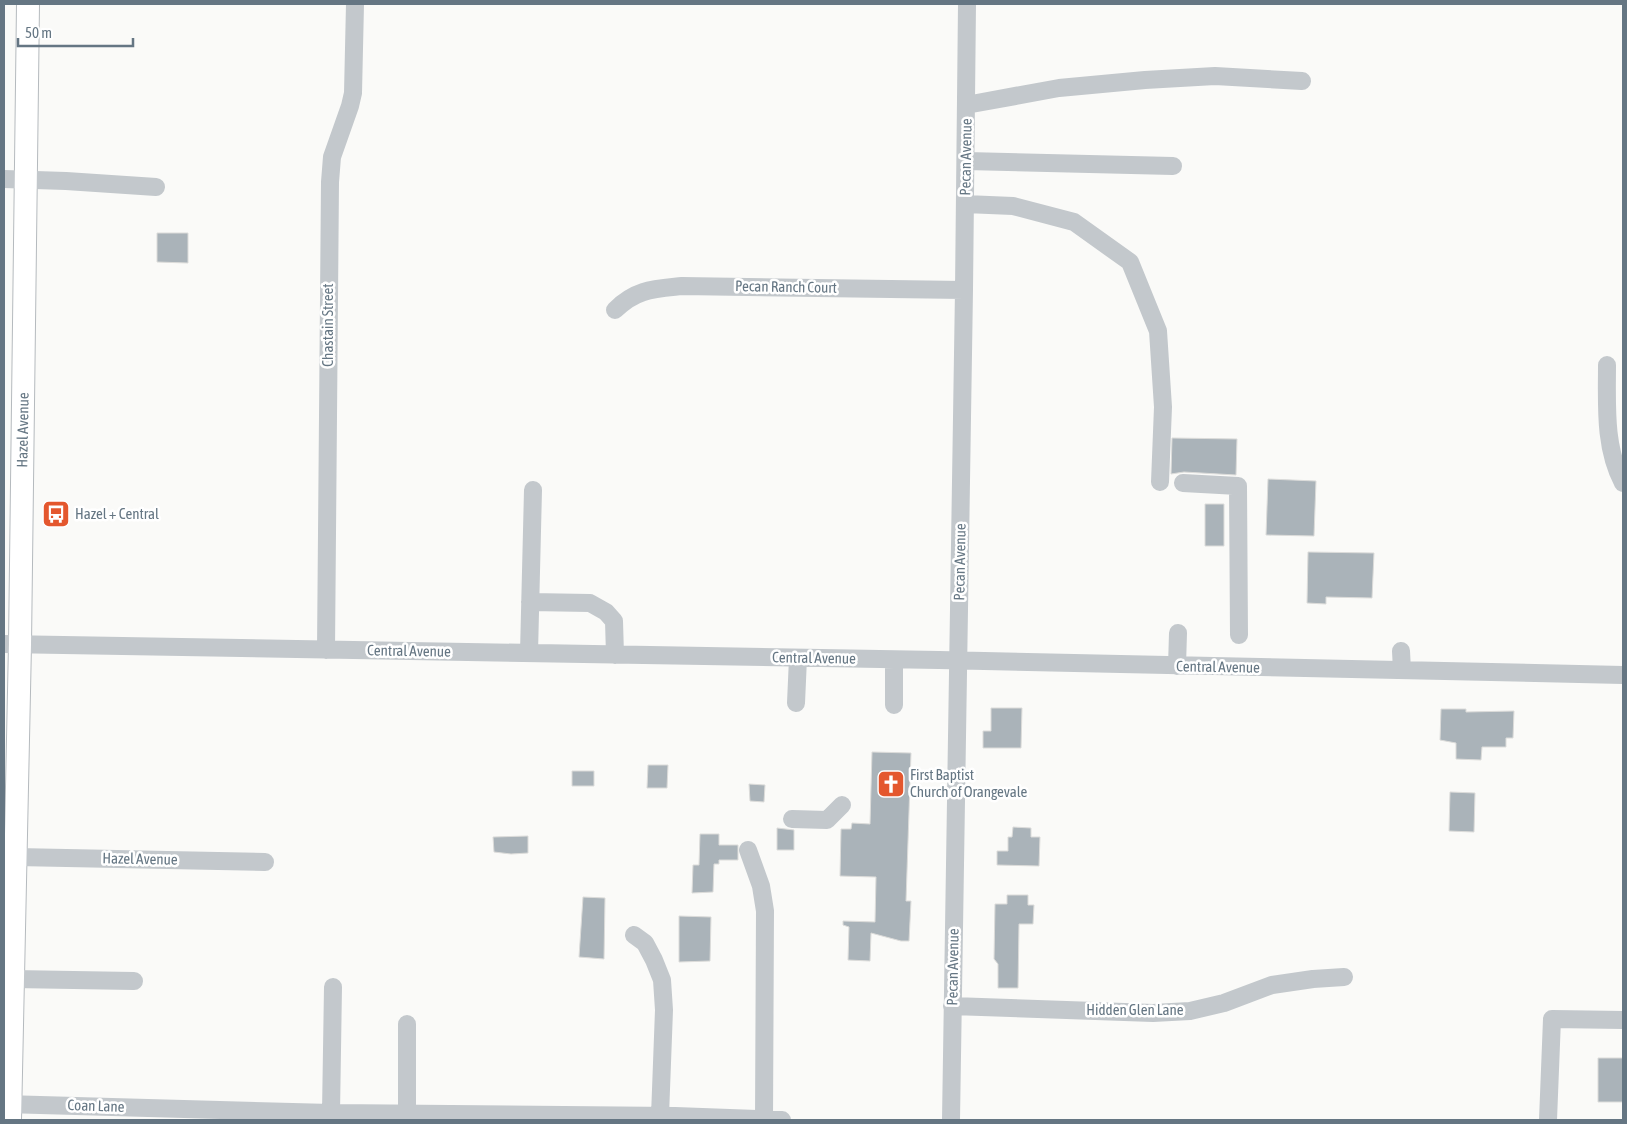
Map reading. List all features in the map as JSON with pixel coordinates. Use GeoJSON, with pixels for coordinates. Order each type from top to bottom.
{"type":"FeatureCollection","features":[{"type":"Feature","properties":{"kind":"main road","name":"Hazel Avenue"},"geometry":{"type":"LineString","coordinates":[[8,1109],[13,979],[9,904],[16,857],[10,827],[12,644],[26,180],[28,4]]}},
{"type":"Feature","properties":{"kind":"street","name":"Chastain Street"},"geometry":{"type":"LineString","coordinates":[[326,650],[330,182],[332,157],[353,93],[355,4]]}},
{"type":"Feature","properties":{"kind":"street","name":"Pecan Avenue"},"geometry":{"type":"LineString","coordinates":[[951,1120],[967,4]]}},
{"type":"Feature","properties":{"kind":"street"},"geometry":{"type":"LineString","coordinates":[[966,105],[1059,88],[1145,80],[1215,76],[1302,81]]}},
{"type":"Feature","properties":{"kind":"street"},"geometry":{"type":"LineString","coordinates":[[966,161],[1173,166]]}},
{"type":"Feature","properties":{"kind":"street"},"geometry":{"type":"LineString","coordinates":[[4,179],[156,187]]}},
{"type":"Feature","properties":{"kind":"street"},"geometry":{"type":"LineString","coordinates":[[965,204],[1013,206],[1074,222],[1130,262],[1158,331],[1163,406],[1160,482]]}},
{"type":"Feature","properties":{"kind":"street","name":"Pecan Ranch Court"},"geometry":{"type":"LineString","coordinates":[[615,310],[624,301],[647,290],[682,286],[964,290]]}},
{"type":"Feature","properties":{"kind":"street"},"geometry":{"type":"LineString","coordinates":[[1607,365],[1609,437],[1613,458],[1623,483]]}},
{"type":"Feature","properties":{"kind":"street"},"geometry":{"type":"LineString","coordinates":[[1183,483],[1238,486],[1239,635]]}},
{"type":"Feature","properties":{"kind":"street"},"geometry":{"type":"LineString","coordinates":[[529,653],[533,490]]}},
{"type":"Feature","properties":{"kind":"street"},"geometry":{"type":"LineString","coordinates":[[530,602],[590,603],[606,612],[614,621],[615,655]]}},
{"type":"Feature","properties":{"kind":"street"},"geometry":{"type":"LineString","coordinates":[[1177,666],[1178,634]]}},
{"type":"Feature","properties":{"kind":"street","name":"Central Avenue"},"geometry":{"type":"LineString","coordinates":[[12,644],[1623,675]]}},
{"type":"Feature","properties":{"kind":"street"},"geometry":{"type":"LineString","coordinates":[[1402,651],[1402,670]]}},
{"type":"Feature","properties":{"kind":"street"},"geometry":{"type":"LineString","coordinates":[[796,702],[798,658]]}},
{"type":"Feature","properties":{"kind":"street"},"geometry":{"type":"LineString","coordinates":[[894,660],[894,705]]}},
{"type":"Feature","properties":{"kind":"street"},"geometry":{"type":"LineString","coordinates":[[792,819],[827,820],[842,805]]}},
{"type":"Feature","properties":{"kind":"street"},"geometry":{"type":"LineString","coordinates":[[748,850],[761,886],[765,911],[764,1120]]}},
{"type":"Feature","properties":{"kind":"street","name":"Hazel Avenue"},"geometry":{"type":"LineString","coordinates":[[16,857],[265,862]]}},
{"type":"Feature","properties":{"kind":"street"},"geometry":{"type":"LineString","coordinates":[[634,935],[644,943],[654,960],[662,980],[670,1117]]}},
{"type":"Feature","properties":{"kind":"street","name":"Hidden Glen Lane"},"geometry":{"type":"LineString","coordinates":[[952,1006],[1153,1013],[1190,1011],[1224,1003],[1272,986],[1313,979],[1344,977]]}},
{"type":"Feature","properties":{"kind":"street"},"geometry":{"type":"LineString","coordinates":[[13,979],[134,981]]}},
{"type":"Feature","properties":{"kind":"street"},"geometry":{"type":"LineString","coordinates":[[330,1113],[333,987]]}},
{"type":"Feature","properties":{"kind":"street"},"geometry":{"type":"LineString","coordinates":[[1548,1120],[1552,1019],[1623,1020]]}},
{"type":"Feature","properties":{"kind":"street"},"geometry":{"type":"LineString","coordinates":[[407,1024],[407,1114]]}},
{"type":"Feature","properties":{"kind":"street","name":"Coan Lane"},"geometry":{"type":"LineString","coordinates":[[8,1109],[782,1120]]}},
{"type":"Feature","properties":{"kind":"building"},"geometry":{"type":"Polygon","coordinates":[[[157,233],[188,233],[188,263],[157,262],[157,233]]]}},
{"type":"Feature","properties":{"kind":"building"},"geometry":{"type":"Polygon","coordinates":[[[1172,438],[1237,439],[1236,475],[1184,472],[1171,474],[1172,438]]]}},
{"type":"Feature","properties":{"kind":"building"},"geometry":{"type":"Polygon","coordinates":[[[1268,479],[1316,481],[1314,536],[1266,535],[1268,479]]]}},
{"type":"Feature","properties":{"kind":"building"},"geometry":{"type":"Polygon","coordinates":[[[1205,504],[1224,504],[1224,546],[1205,546],[1205,504]]]}},
{"type":"Feature","properties":{"kind":"building"},"geometry":{"type":"Polygon","coordinates":[[[1308,552],[1374,553],[1372,598],[1326,597],[1326,604],[1307,603],[1308,552]]]}},
{"type":"Feature","properties":{"kind":"building"},"geometry":{"type":"Polygon","coordinates":[[[991,708],[1022,708],[1021,748],[983,748],[983,731],[991,731],[991,708]]]}},
{"type":"Feature","properties":{"kind":"building"},"geometry":{"type":"Polygon","coordinates":[[[1441,709],[1466,709],[1466,712],[1514,711],[1513,738],[1506,738],[1506,747],[1482,747],[1481,760],[1456,759],[1456,743],[1440,740],[1441,709]]]}},
{"type":"Feature","properties":{"kind":"building"},"geometry":{"type":"Polygon","coordinates":[[[872,752],[911,753],[906,901],[911,901],[909,941],[901,941],[871,933],[870,961],[848,960],[849,927],[843,925],[843,921],[875,922],[876,877],[840,876],[841,829],[851,829],[852,823],[870,824],[872,752]]]}},
{"type":"Feature","properties":{"kind":"building"},"geometry":{"type":"Polygon","coordinates":[[[648,765],[668,765],[667,788],[647,788],[648,765]]]}},
{"type":"Feature","properties":{"kind":"building"},"geometry":{"type":"Polygon","coordinates":[[[572,771],[594,771],[594,786],[572,786],[572,771]]]}},
{"type":"Feature","properties":{"kind":"building"},"geometry":{"type":"Polygon","coordinates":[[[749,784],[765,785],[764,802],[750,801],[749,784]]]}},
{"type":"Feature","properties":{"kind":"building"},"geometry":{"type":"Polygon","coordinates":[[[1450,792],[1475,793],[1474,832],[1449,831],[1450,792]]]}},
{"type":"Feature","properties":{"kind":"building"},"geometry":{"type":"Polygon","coordinates":[[[1013,827],[1031,828],[1031,837],[1040,837],[1039,866],[997,865],[997,851],[1008,851],[1008,837],[1012,837],[1013,827]]]}},
{"type":"Feature","properties":{"kind":"building"},"geometry":{"type":"Polygon","coordinates":[[[777,828],[794,830],[794,850],[777,850],[777,828]]]}},
{"type":"Feature","properties":{"kind":"building"},"geometry":{"type":"Polygon","coordinates":[[[700,834],[719,834],[719,845],[738,845],[738,860],[719,860],[719,864],[714,864],[713,892],[692,893],[693,865],[699,865],[700,834]]]}},
{"type":"Feature","properties":{"kind":"building"},"geometry":{"type":"Polygon","coordinates":[[[528,836],[528,853],[494,852],[493,837],[528,836]]]}},
{"type":"Feature","properties":{"kind":"building"},"geometry":{"type":"Polygon","coordinates":[[[1007,895],[1028,895],[1028,905],[1034,905],[1033,924],[1019,924],[1018,988],[998,988],[998,964],[994,959],[995,904],[1007,904],[1007,895]]]}},
{"type":"Feature","properties":{"kind":"building"},"geometry":{"type":"Polygon","coordinates":[[[583,897],[605,898],[604,959],[579,957],[583,897]]]}},
{"type":"Feature","properties":{"kind":"building"},"geometry":{"type":"Polygon","coordinates":[[[679,916],[711,917],[710,961],[679,962],[679,916]]]}},
{"type":"Feature","properties":{"kind":"building"},"geometry":{"type":"Polygon","coordinates":[[[1598,1058],[1623,1058],[1623,1102],[1598,1102],[1598,1058]]]}},
{"type":"Feature","properties":{"kind":"place","name":"Hazel + Central"},"geometry":{"type":"Point","coordinates":[56,514]}},
{"type":"Feature","properties":{"kind":"place","name":"First Baptist Church of Orangevale"},"geometry":{"type":"Point","coordinates":[891,784]}}]}
